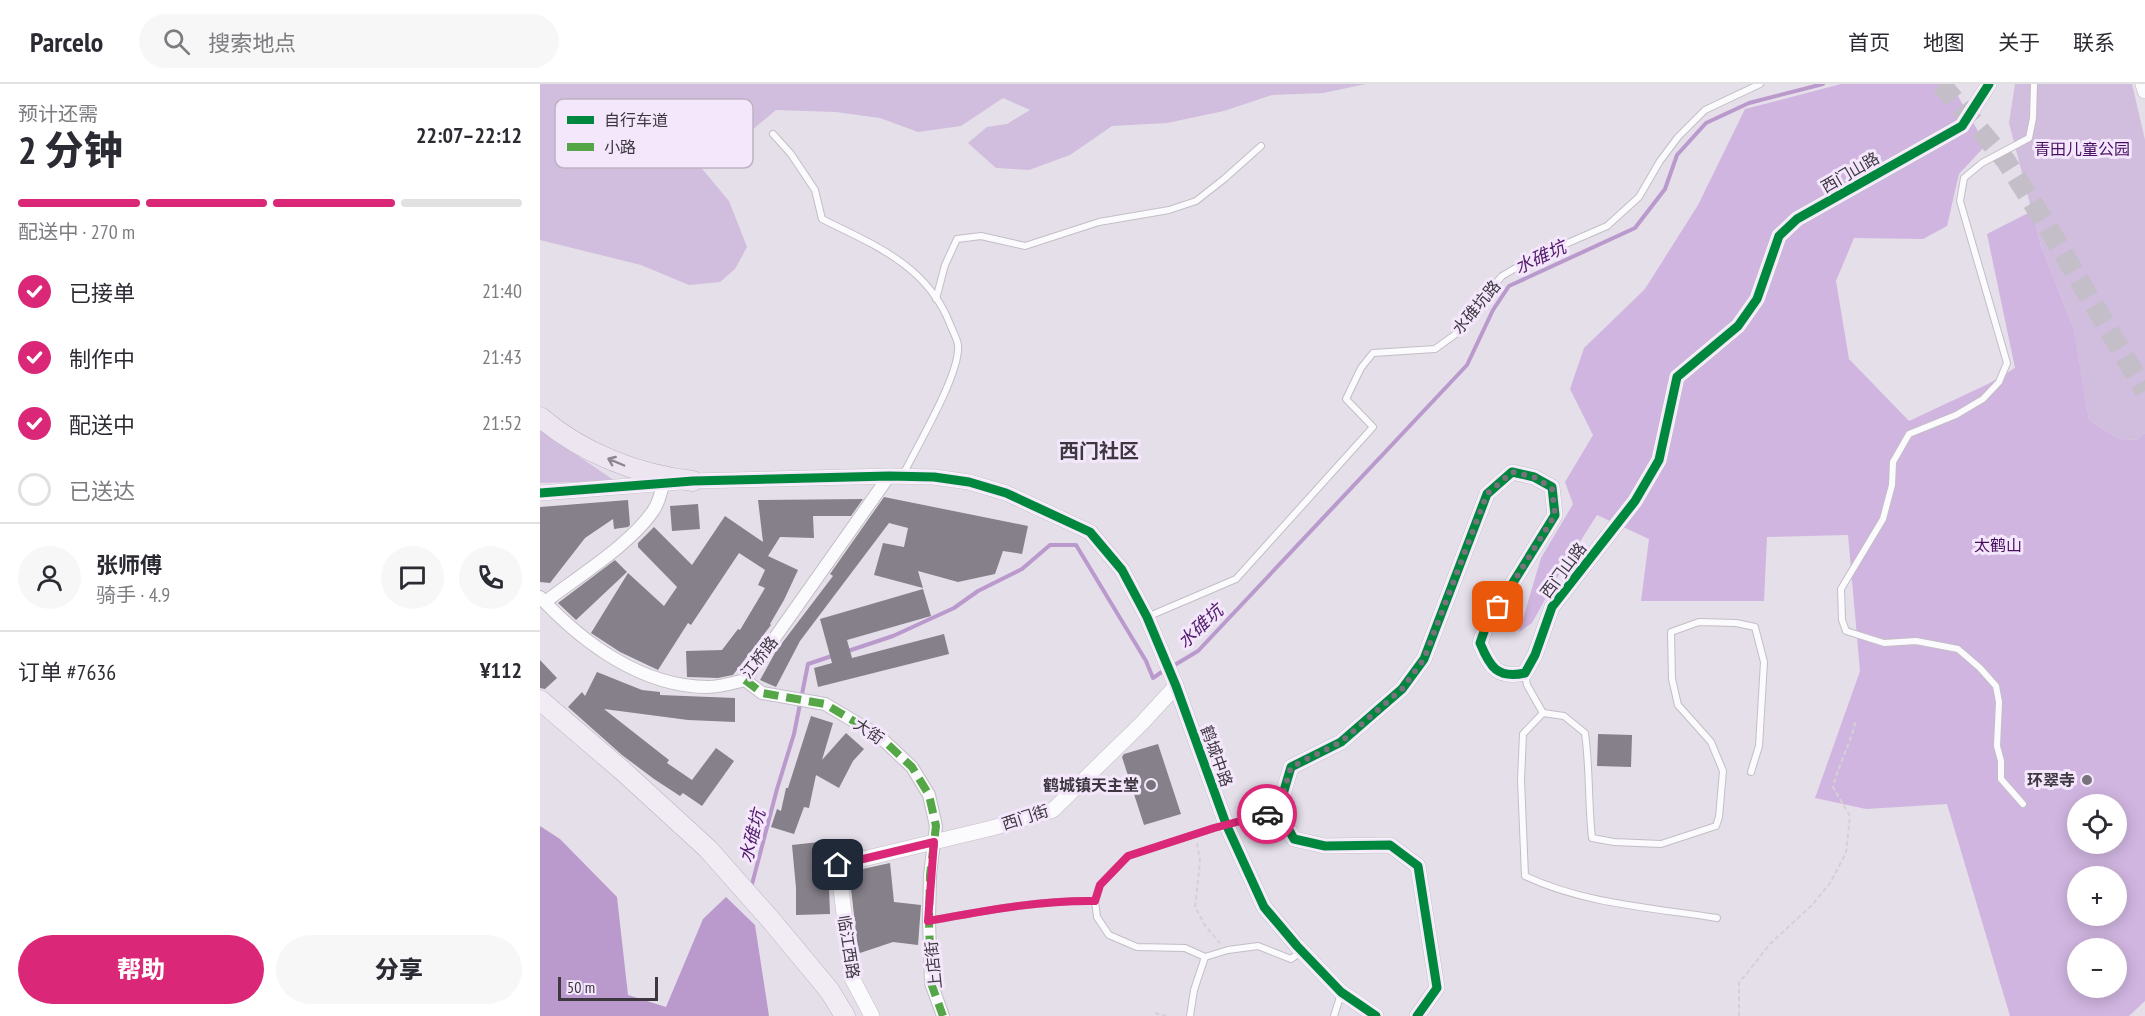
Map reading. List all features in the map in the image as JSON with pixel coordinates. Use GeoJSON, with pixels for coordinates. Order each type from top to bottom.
{"type":"FeatureCollection","features":[{"type":"Feature","properties":{"kind":"highway"},"geometry":{"type":"LineString","coordinates":[[540,417],[586,448],[621,464],[663,478],[693,481]]}},
{"type":"Feature","properties":{"kind":"main road"},"geometry":{"type":"LineString","coordinates":[[540,700],[708,849],[822,981],[845,1016]]}},
{"type":"Feature","properties":{"kind":"street","name":"西门山路"},"geometry":{"type":"LineString","coordinates":[[1278,811],[1291,767],[1341,742],[1402,689],[1424,659],[1487,494],[1512,472],[1534,477],[1552,488],[1555,515],[1486,626],[1480,643],[1488,664],[1503,674],[1525,673],[1535,655],[1552,608],[1635,501],[1659,460],[1677,377],[1738,326],[1757,299],[1779,236],[1797,219],[1962,126],[1989,84]]}},
{"type":"Feature","properties":{"kind":"street"},"geometry":{"type":"LineString","coordinates":[[2143,84],[2145,91]]}},
{"type":"Feature","properties":{"kind":"street","name":"江桥路"},"geometry":{"type":"LineString","coordinates":[[542,599],[590,642],[630,669],[673,683],[709,687],[745,680],[896,476]]}},
{"type":"Feature","properties":{"kind":"street","name":"鹤城中路"},"geometry":{"type":"LineString","coordinates":[[540,493],[693,481],[934,477],[969,482],[1006,493],[1090,532],[1122,570],[1147,617],[1174,681],[1226,824],[1264,907],[1341,992],[1376,1016]]}},
{"type":"Feature","properties":{"kind":"street"},"geometry":{"type":"LineString","coordinates":[[542,599],[616,548],[636,530],[653,511],[660,498],[663,484]]}},
{"type":"Feature","properties":{"kind":"street","name":"大街"},"geometry":{"type":"LineString","coordinates":[[745,680],[762,693],[825,704],[879,736],[912,767],[929,795],[936,825],[934,842]]}},
{"type":"Feature","properties":{"kind":"street","name":"西门街"},"geometry":{"type":"LineString","coordinates":[[934,842],[1053,810],[1142,723],[1174,681]]}},
{"type":"Feature","properties":{"kind":"street"},"geometry":{"type":"LineString","coordinates":[[1278,811],[1294,839],[1325,846],[1389,845],[1418,866],[1437,988],[1417,1016]]}},
{"type":"Feature","properties":{"kind":"street","name":"上店街"},"geometry":{"type":"LineString","coordinates":[[934,842],[928,921],[931,983],[943,1016]]}},
{"type":"Feature","properties":{"kind":"street","name":"临江西路"},"geometry":{"type":"LineString","coordinates":[[872,1016],[852,978],[838,865],[934,842]]}},
{"type":"Feature","properties":{"kind":"lane","name":"水碓坑路"},"geometry":{"type":"LineString","coordinates":[[1147,617],[1236,579],[1373,427],[1346,399],[1360,368],[1373,353],[1435,349],[1460,331],[1502,276],[1531,259],[1607,225],[1639,197],[1660,161],[1678,137],[1705,110],[1760,84]]}},
{"type":"Feature","properties":{"kind":"lane"},"geometry":{"type":"LineString","coordinates":[[2023,804],[2001,779],[2001,761],[1996,746],[1998,702],[1996,686],[1958,649],[1916,641],[1884,643],[1846,631],[1842,620],[1841,589],[1883,519],[1892,484],[1893,462],[1909,434],[1956,415],[1983,399],[1999,382],[2007,363],[1960,201],[1964,178],[1982,163],[2030,138],[2034,84]]}},
{"type":"Feature","properties":{"kind":"lane"},"geometry":{"type":"LineString","coordinates":[[773,134],[791,154],[815,190],[822,219],[899,259],[922,279],[945,312],[958,346],[951,380],[896,476]]}},
{"type":"Feature","properties":{"kind":"lane"},"geometry":{"type":"LineString","coordinates":[[936,299],[945,265],[957,239],[981,236],[1025,246],[1099,222],[1169,210],[1196,201],[1261,146]]}},
{"type":"Feature","properties":{"kind":"lane"},"geometry":{"type":"LineString","coordinates":[[1543,713],[1564,716],[1585,734],[1590,765],[1589,814],[1592,838],[1614,842],[1661,844],[1716,826],[1719,817],[1723,771],[1711,742],[1678,705],[1672,679],[1671,632],[1699,622],[1736,623],[1755,627],[1764,662],[1759,746],[1751,772]]}},
{"type":"Feature","properties":{"kind":"lane"},"geometry":{"type":"LineString","coordinates":[[1525,673],[1527,685],[1543,713]]}},
{"type":"Feature","properties":{"kind":"lane"},"geometry":{"type":"LineString","coordinates":[[1543,713],[1523,734],[1521,780],[1526,876],[1541,883],[1589,897],[1717,918]]}},
{"type":"Feature","properties":{"kind":"lane"},"geometry":{"type":"LineString","coordinates":[[1278,811],[1214,828],[1128,856],[1100,885],[1095,901],[1097,917],[1108,935],[1137,947],[1185,948],[1205,957],[1258,945],[1291,959],[1302,951]]}},
{"type":"Feature","properties":{"kind":"lane"},"geometry":{"type":"LineString","coordinates":[[928,921],[995,909],[1066,901],[1095,901]]}},
{"type":"Feature","properties":{"kind":"lane"},"geometry":{"type":"LineString","coordinates":[[1190,1016],[1194,990],[1205,957]]}},
{"type":"Feature","properties":{"kind":"lane"},"geometry":{"type":"LineString","coordinates":[[1334,1016],[1341,992]]}},
{"type":"Feature","properties":{"kind":"path"},"geometry":{"type":"LineString","coordinates":[[1738,1016],[1739,983],[1770,944],[1813,904],[1830,883],[1846,853],[1851,816],[1833,787],[1839,765],[1852,737],[1856,719]]}},
{"type":"Feature","properties":{"kind":"path"},"geometry":{"type":"LineString","coordinates":[[1196,835],[1200,862],[1195,907],[1206,927],[1228,950]]}},
{"type":"Feature","properties":{"kind":"path"},"geometry":{"type":"LineString","coordinates":[[1155,1013],[1166,1016]]}},
{"type":"Feature","properties":{"kind":"green space"},"geometry":{"type":"Polygon","coordinates":[[[540,84],[1366,84],[1323,93],[1272,95],[1224,111],[1167,123],[1112,126],[1070,155],[1029,170],[996,168],[968,143],[987,127],[1007,124],[1030,110],[1003,98],[961,126],[918,132],[880,118],[836,112],[776,110],[753,129],[753,99],[555,99],[555,168],[701,168],[729,201],[747,247],[735,269],[720,282],[689,285],[641,265],[540,240],[540,84]]]}},
{"type":"Feature","properties":{"kind":"green space","name":"太鹤山"},"geometry":{"type":"Polygon","coordinates":[[[1841,84],[1951,84],[1986,145],[1959,174],[1947,226],[1923,239],[1854,238],[1836,281],[1849,359],[1909,421],[1988,384],[2015,368],[1987,234],[2032,211],[2041,246],[2074,329],[2089,420],[2118,439],[2137,440],[2145,433],[2145,1001],[2129,1016],[2010,1016],[1947,804],[1866,809],[1815,798],[1860,671],[1848,535],[1767,537],[1764,601],[1641,601],[1649,539],[1597,515],[1558,576],[1532,623],[1519,632],[1541,558],[1573,504],[1565,482],[1593,435],[1570,389],[1584,348],[1645,289],[1698,205],[1745,109],[1841,84]]]}},
{"type":"Feature","properties":{"kind":"green space","name":"青田儿童公园"},"geometry":{"type":"Polygon","coordinates":[[[2015,84],[2132,84],[2145,140],[2145,433],[2137,440],[2118,439],[2089,420],[2074,329],[2041,246],[2009,123],[2015,84]]]}},
{"type":"Feature","properties":{"kind":"green space"},"geometry":{"type":"Polygon","coordinates":[[[540,430],[615,481],[540,483],[540,430]]]}},
{"type":"Feature","properties":{"kind":"shaded area"},"geometry":{"type":"Polygon","coordinates":[[[540,826],[560,839],[617,897],[628,995],[666,1007],[703,919],[726,897],[755,925],[769,1016],[540,1016],[540,826]]]}},
{"type":"Feature","properties":{"kind":"building"},"geometry":{"type":"Polygon","coordinates":[[[884,497],[1028,526],[1022,554],[1003,551],[995,574],[958,582],[918,571],[923,588],[874,575],[883,543],[904,547],[908,528],[889,523],[800,641],[776,687],[760,680],[776,651],[833,576],[830,574],[884,497]]]}},
{"type":"Feature","properties":{"kind":"building"},"geometry":{"type":"Polygon","coordinates":[[[863,499],[851,516],[813,516],[814,538],[780,537],[768,556],[798,570],[771,625],[733,675],[718,678],[687,677],[686,651],[722,650],[738,629],[740,630],[765,588],[758,585],[765,570],[739,553],[691,625],[688,623],[658,670],[620,652],[591,633],[628,573],[664,606],[677,587],[638,547],[638,543],[654,527],[692,565],[725,516],[763,542],[758,500],[863,499]]]}},
{"type":"Feature","properties":{"kind":"building"},"geometry":{"type":"Polygon","coordinates":[[[628,500],[630,525],[628,527],[614,529],[613,519],[585,538],[550,583],[540,582],[540,507],[628,500]]]}},
{"type":"Feature","properties":{"kind":"building"},"geometry":{"type":"Polygon","coordinates":[[[698,504],[700,529],[672,531],[670,506],[698,504]]]}},
{"type":"Feature","properties":{"kind":"building"},"geometry":{"type":"Polygon","coordinates":[[[615,560],[627,572],[576,620],[558,603],[615,560]]]}},
{"type":"Feature","properties":{"kind":"building"},"geometry":{"type":"Polygon","coordinates":[[[923,589],[931,616],[847,640],[852,658],[944,634],[949,654],[818,687],[814,668],[832,663],[820,619],[923,589]]]}},
{"type":"Feature","properties":{"kind":"building"},"geometry":{"type":"Polygon","coordinates":[[[540,660],[557,678],[545,689],[540,688],[540,660]]]}},
{"type":"Feature","properties":{"kind":"building"},"geometry":{"type":"Polygon","coordinates":[[[597,672],[642,690],[660,692],[660,695],[735,698],[735,722],[688,720],[604,709],[669,760],[667,763],[692,780],[716,748],[734,761],[702,806],[683,793],[680,796],[654,779],[622,755],[568,707],[582,692],[585,696],[597,672]]]}},
{"type":"Feature","properties":{"kind":"building"},"geometry":{"type":"Polygon","coordinates":[[[811,716],[833,723],[822,760],[846,733],[864,749],[853,761],[839,788],[816,775],[809,808],[804,807],[794,834],[771,827],[777,809],[781,811],[786,788],[788,788],[811,716]]]}},
{"type":"Feature","properties":{"kind":"building"},"geometry":{"type":"Polygon","coordinates":[[[1598,734],[1632,735],[1631,767],[1597,766],[1598,734]]]}},
{"type":"Feature","properties":{"kind":"building","name":"鹤城镇天主堂"},"geometry":{"type":"Polygon","coordinates":[[[1158,744],[1181,814],[1144,825],[1122,757],[1124,754],[1158,744]]]}},
{"type":"Feature","properties":{"kind":"building"},"geometry":{"type":"Polygon","coordinates":[[[819,842],[823,887],[829,887],[830,914],[796,915],[792,845],[819,842]]]}},
{"type":"Feature","properties":{"kind":"building"},"geometry":{"type":"Polygon","coordinates":[[[890,863],[894,902],[921,905],[918,945],[893,942],[860,953],[849,872],[890,863]]]}},
{"type":"Feature","properties":{"kind":"waterway","name":"水碓坑"},"geometry":{"type":"LineString","coordinates":[[1173,666],[1198,651],[1467,365],[1493,310],[1509,286],[1635,228],[1665,189],[1677,155],[1706,123],[1749,103],[1823,84]]}},
{"type":"Feature","properties":{"kind":"waterway","name":"水碓坑"},"geometry":{"type":"LineString","coordinates":[[845,652],[893,636],[954,608],[978,591],[1022,569],[1050,545],[1076,545],[1146,661],[1153,678],[1166,669]]}},
{"type":"Feature","properties":{"kind":"waterway","name":"水碓坑"},"geometry":{"type":"LineString","coordinates":[[751,888],[794,734],[808,664],[835,655]]}},
{"type":"Feature","properties":{"kind":"tunnel"},"geometry":{"type":"LineString","coordinates":[[1941,84],[2006,161],[2145,391]]}},
{"type":"Feature","properties":{"kind":"marked path"},"geometry":{"type":"LineString","coordinates":[[745,680],[762,693],[825,704],[879,736],[912,767],[929,795],[936,826],[930,875],[931,983],[943,1016]]}},
{"type":"Feature","properties":{"kind":"cycle path"},"geometry":{"type":"LineString","coordinates":[[1417,1016],[1437,988],[1418,866],[1390,845],[1325,846],[1294,839],[1278,811],[1291,767],[1341,742],[1402,689],[1424,659],[1487,494],[1512,472],[1534,477],[1552,487],[1555,515],[1486,626],[1480,643],[1487,659],[1496,669],[1508,674],[1525,673],[1535,655],[1552,607],[1635,501],[1659,460],[1677,377],[1738,326],[1757,299],[1779,236],[1797,219],[1962,126],[1989,84]]}},
{"type":"Feature","properties":{"kind":"cycle path"},"geometry":{"type":"LineString","coordinates":[[540,493],[693,481],[934,477],[969,482],[1006,493],[1090,532],[1122,570],[1147,617],[1176,686],[1226,824],[1264,907],[1341,992],[1376,1016]]}},
{"type":"Feature","properties":{"kind":"way so far"},"geometry":{"type":"LineString","coordinates":[[1267,814],[1278,811],[1291,767],[1341,742],[1402,689],[1424,659],[1487,494],[1512,472],[1534,477],[1552,488],[1555,515],[1498,607]]}},
{"type":"Feature","properties":{"kind":"place","name":"环翠寺"},"geometry":{"type":"Point","coordinates":[2087,780]}},
{"type":"Feature","properties":{"kind":"place","name":"鹤城镇天主堂"},"geometry":{"type":"Point","coordinates":[1151,785]}},
{"type":"Feature","properties":{"kind":"district","name":"西门社区"},"geometry":{"type":"Point","coordinates":[1099,451]}},
{"type":"Feature","properties":{"kind":"route"},"geometry":{"type":"LineString","coordinates":[[838,865],[934,842],[928,921],[995,909],[1066,901],[1095,901],[1100,885],[1128,856],[1214,828],[1267,814]]}}]}
